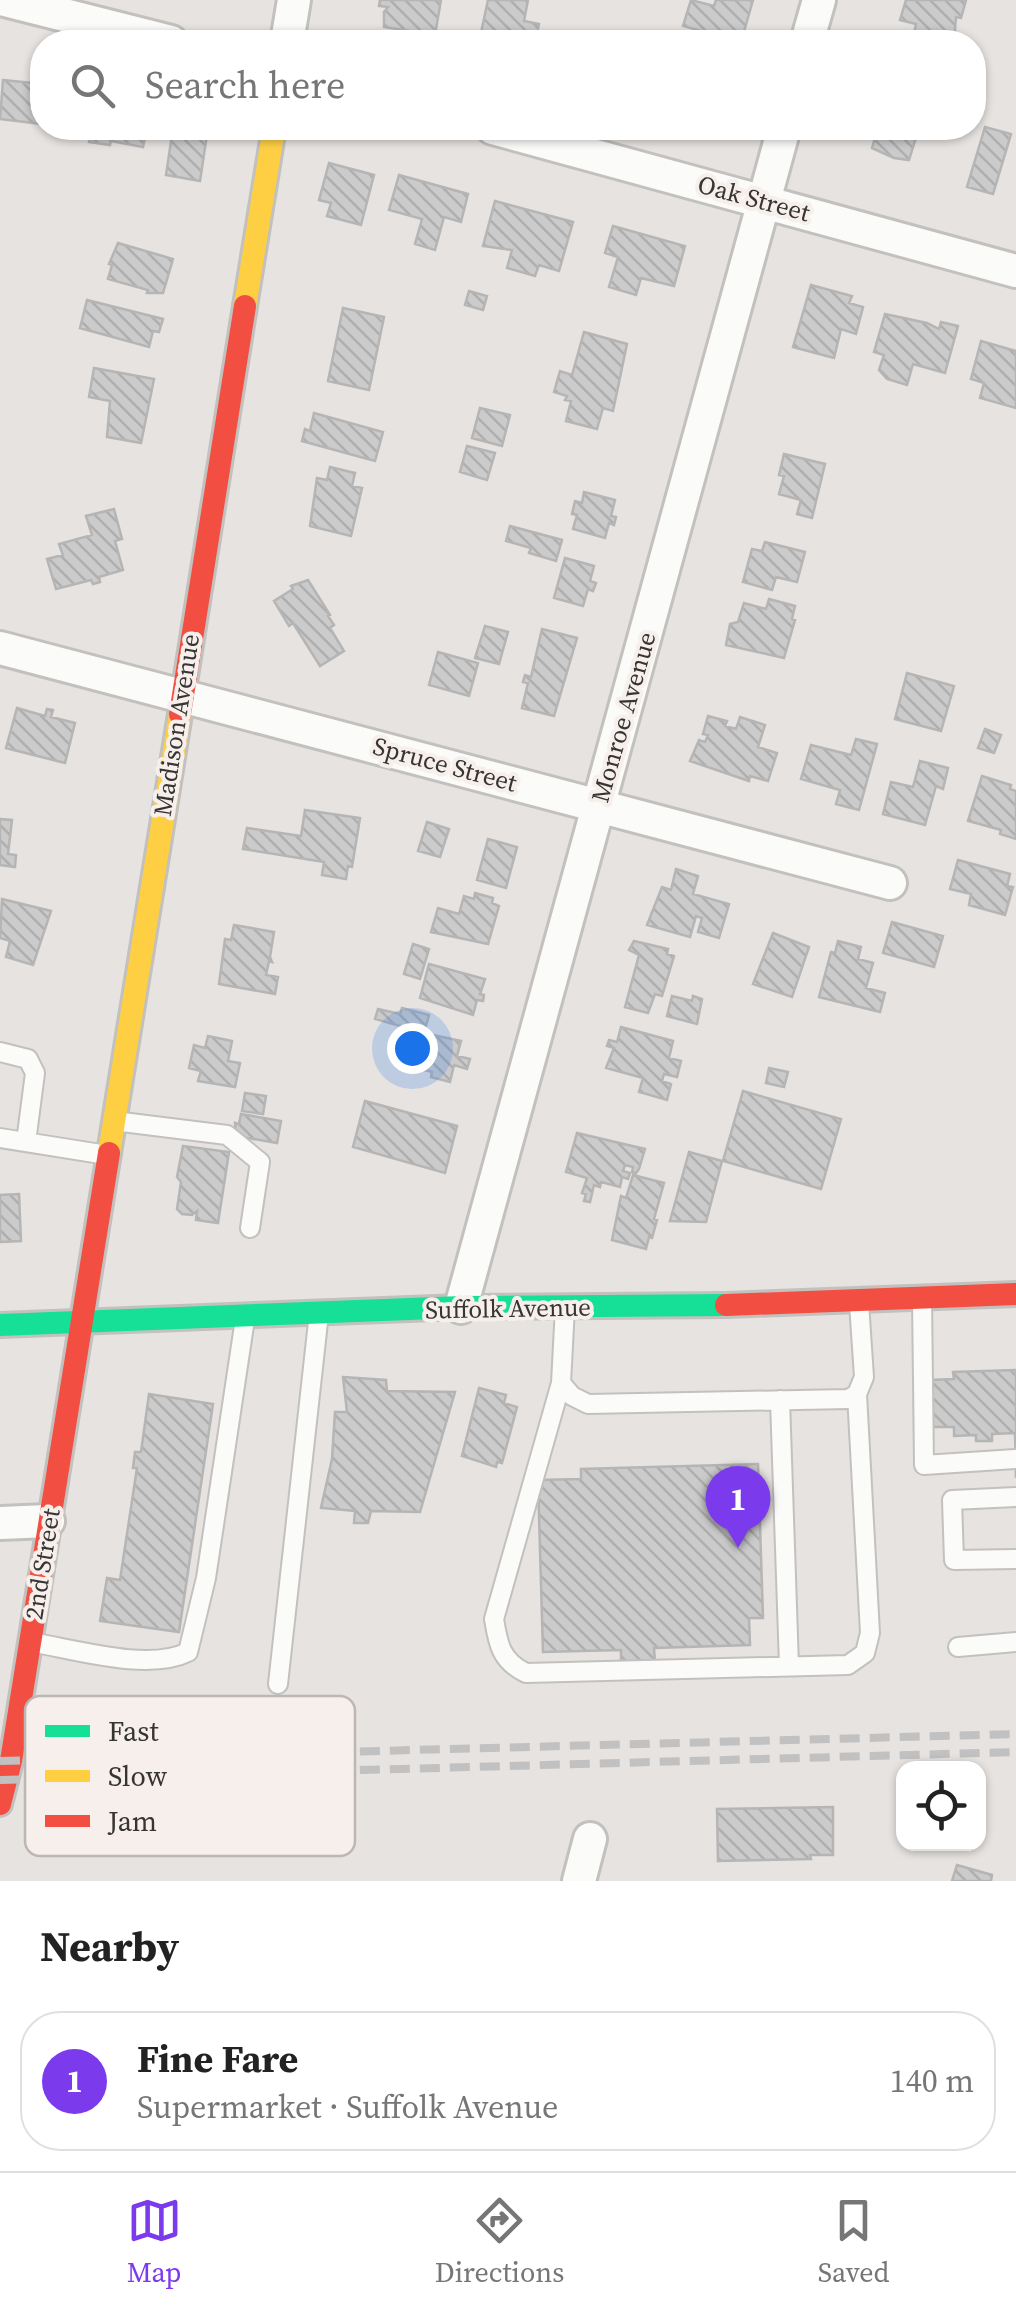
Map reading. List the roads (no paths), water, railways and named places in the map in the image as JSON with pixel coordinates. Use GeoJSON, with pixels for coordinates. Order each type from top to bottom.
{"type":"FeatureCollection","features":[{"type":"Feature","properties":{"kind":"street"},"geometry":{"type":"LineString","coordinates":[[4,0],[124,30]]}},
{"type":"Feature","properties":{"kind":"street"},"geometry":{"type":"LineString","coordinates":[[290,30],[294,0]]}},
{"type":"Feature","properties":{"kind":"street"},"geometry":{"type":"LineString","coordinates":[[811,30],[819,0]]}},
{"type":"Feature","properties":{"kind":"street","name":"Madison Avenue"},"geometry":{"type":"LineString","coordinates":[[81,1323],[272,140]]}},
{"type":"Feature","properties":{"kind":"street","name":"Oak Street"},"geometry":{"type":"LineString","coordinates":[[537,140],[1016,270]]}},
{"type":"Feature","properties":{"kind":"street","name":"Monroe Avenue"},"geometry":{"type":"LineString","coordinates":[[460,1307],[781,140]]}},
{"type":"Feature","properties":{"kind":"street","name":"Spruce Street"},"geometry":{"type":"LineString","coordinates":[[0,648],[890,883]]}},
{"type":"Feature","properties":{"kind":"street","name":"Suffolk Avenue"},"geometry":{"type":"LineString","coordinates":[[0,1325],[460,1307],[1016,1294]]}},
{"type":"Feature","properties":{"kind":"street","name":"2nd Street"},"geometry":{"type":"LineString","coordinates":[[0,1804],[11,1761],[81,1323]]}},
{"type":"Feature","properties":{"kind":"street"},"geometry":{"type":"LineString","coordinates":[[0,1523],[48,1521]]}},
{"type":"Feature","properties":{"kind":"street"},"geometry":{"type":"LineString","coordinates":[[580,1881],[590,1839]]}},
{"type":"Feature","properties":{"kind":"lane"},"geometry":{"type":"LineString","coordinates":[[0,1052],[28,1060],[35,1073],[26,1142]]}},
{"type":"Feature","properties":{"kind":"lane"},"geometry":{"type":"LineString","coordinates":[[113,1121],[227,1135],[260,1162],[250,1228]]}},
{"type":"Feature","properties":{"kind":"lane"},"geometry":{"type":"LineString","coordinates":[[0,1138],[108,1155]]}},
{"type":"Feature","properties":{"kind":"lane"},"geometry":{"type":"LineString","coordinates":[[922,1298],[924,1465],[1015,1460]]}},
{"type":"Feature","properties":{"kind":"lane"},"geometry":{"type":"LineString","coordinates":[[565,1306],[561,1384],[494,1619],[500,1650],[511,1666],[526,1673],[848,1665],[865,1653],[870,1633],[858,1394],[864,1377],[859,1300]]}},
{"type":"Feature","properties":{"kind":"lane"},"geometry":{"type":"LineString","coordinates":[[278,1684],[319,1313]]}},
{"type":"Feature","properties":{"kind":"lane"},"geometry":{"type":"LineString","coordinates":[[30,1642],[132,1658],[171,1660],[188,1652],[206,1578],[245,1316]]}},
{"type":"Feature","properties":{"kind":"lane"},"geometry":{"type":"LineString","coordinates":[[561,1384],[572,1396],[588,1404],[848,1400],[858,1394]]}},
{"type":"Feature","properties":{"kind":"lane"},"geometry":{"type":"LineString","coordinates":[[780,1400],[790,1666]]}},
{"type":"Feature","properties":{"kind":"lane"},"geometry":{"type":"LineString","coordinates":[[1016,1497],[952,1500],[954,1560],[1016,1558]]}},
{"type":"Feature","properties":{"kind":"lane"},"geometry":{"type":"LineString","coordinates":[[958,1647],[1016,1642]]}},
{"type":"Feature","properties":{"kind":"railway"},"geometry":{"type":"LineString","coordinates":[[355,1752],[1016,1734]]}},
{"type":"Feature","properties":{"kind":"railway"},"geometry":{"type":"LineString","coordinates":[[355,1770],[1016,1752]]}},
{"type":"Feature","properties":{"kind":"railway"},"geometry":{"type":"LineString","coordinates":[[0,1761],[25,1760]]}},
{"type":"Feature","properties":{"kind":"railway"},"geometry":{"type":"LineString","coordinates":[[0,1780],[25,1779]]}},
{"type":"Feature","properties":{"kind":"place","name":"Fine Fare"},"geometry":{"type":"Point","coordinates":[738,1548]}}]}
